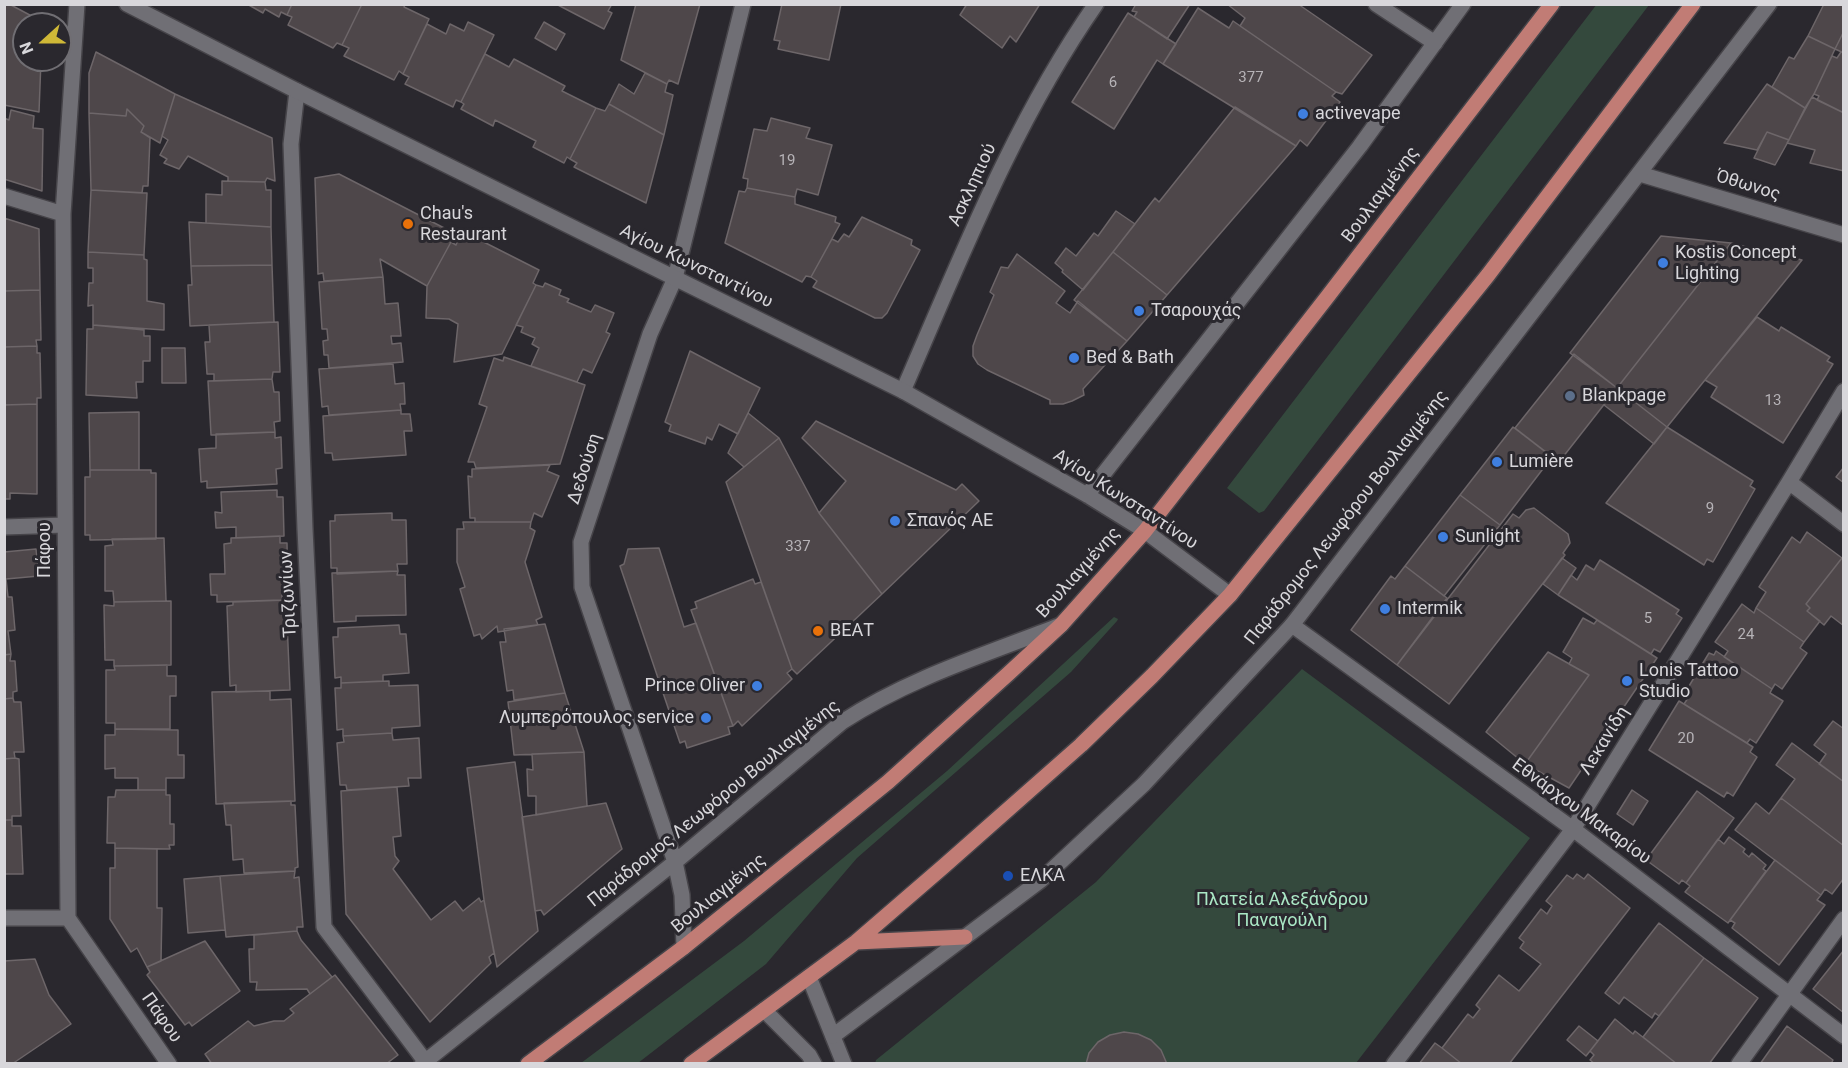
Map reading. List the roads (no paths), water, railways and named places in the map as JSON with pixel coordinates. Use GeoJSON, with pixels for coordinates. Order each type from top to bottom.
{"type":"FeatureCollection","features":[{"type":"Feature","properties":{"kind":"main road","name":"Βουλιαγμένης"},"geometry":{"type":"LineString","coordinates":[[528,1064],[684,947],[888,782],[1060,625],[1145,531],[1552,4]]}},
{"type":"Feature","properties":{"kind":"main road"},"geometry":{"type":"LineString","coordinates":[[691,1064],[856,942],[1081,745],[1230,595],[1488,275],[1693,4]]}},
{"type":"Feature","properties":{"kind":"main road"},"geometry":{"type":"LineString","coordinates":[[856,942],[965,937]]}},
{"type":"Feature","properties":{"kind":"street","name":"Πάφου"},"geometry":{"type":"LineString","coordinates":[[77,4],[63,214],[68,918],[169,1064]]}},
{"type":"Feature","properties":{"kind":"street","name":"Αγίου Κωνσταντίνου"},"geometry":{"type":"LineString","coordinates":[[127,4],[903,392],[1087,495],[1145,531],[1230,595]]}},
{"type":"Feature","properties":{"kind":"street","name":"Δεδούση"},"geometry":{"type":"LineString","coordinates":[[684,947],[682,895],[675,862],[582,587],[580,542],[650,334],[675,278],[742,4]]}},
{"type":"Feature","properties":{"kind":"street","name":"Ασκληπιού"},"geometry":{"type":"LineString","coordinates":[[903,392],[979,216],[1070,41],[1096,4]]}},
{"type":"Feature","properties":{"kind":"street"},"geometry":{"type":"LineString","coordinates":[[1376,4],[1435,43]]}},
{"type":"Feature","properties":{"kind":"street"},"geometry":{"type":"LineString","coordinates":[[1087,495],[1360,146],[1463,4]]}},
{"type":"Feature","properties":{"kind":"street","name":"Παράδρομος Λεωφόρου Βουλιαγμένης"},"geometry":{"type":"LineString","coordinates":[[833,1036],[1041,880],[1144,784],[1292,625],[1769,4]]}},
{"type":"Feature","properties":{"kind":"street","name":"Τριζωνίων"},"geometry":{"type":"LineString","coordinates":[[297,91],[291,144],[324,927],[423,1062]]}},
{"type":"Feature","properties":{"kind":"street","name":"Όθωνος"},"geometry":{"type":"LineString","coordinates":[[1640,174],[1844,236]]}},
{"type":"Feature","properties":{"kind":"street"},"geometry":{"type":"LineString","coordinates":[[4,196],[63,214]]}},
{"type":"Feature","properties":{"kind":"street","name":"Λεκανίδη"},"geometry":{"type":"LineString","coordinates":[[1394,1064],[1573,829],[1844,391]]}},
{"type":"Feature","properties":{"kind":"street"},"geometry":{"type":"LineString","coordinates":[[1789,482],[1844,524]]}},
{"type":"Feature","properties":{"kind":"street"},"geometry":{"type":"LineString","coordinates":[[4,526],[65,525]]}},
{"type":"Feature","properties":{"kind":"street","name":"Παράδρομος Λεωφόρου Βουλιαγμένης"},"geometry":{"type":"LineString","coordinates":[[423,1062],[675,862],[842,722],[872,702],[899,688],[1060,625]]}},
{"type":"Feature","properties":{"kind":"street","name":"Εθνάρχου Μακαρίου"},"geometry":{"type":"LineString","coordinates":[[1292,625],[1573,829],[1844,1036]]}},
{"type":"Feature","properties":{"kind":"street"},"geometry":{"type":"LineString","coordinates":[[4,918],[68,918]]}},
{"type":"Feature","properties":{"kind":"street"},"geometry":{"type":"LineString","coordinates":[[1739,1064],[1844,919]]}},
{"type":"Feature","properties":{"kind":"street"},"geometry":{"type":"LineString","coordinates":[[809,977],[844,1064]]}},
{"type":"Feature","properties":{"kind":"street"},"geometry":{"type":"LineString","coordinates":[[764,1010],[809,1055],[814,1064]]}},
{"type":"Feature","properties":{"kind":"place","name":"activevape"},"geometry":{"type":"Point","coordinates":[1303,114]}},
{"type":"Feature","properties":{"kind":"place","name":"Chau's Restaurant"},"geometry":{"type":"Point","coordinates":[408,224]}},
{"type":"Feature","properties":{"kind":"place","name":"Kostis Concept Lighting"},"geometry":{"type":"Point","coordinates":[1663,263]}},
{"type":"Feature","properties":{"kind":"place","name":"Τσαρουχάς"},"geometry":{"type":"Point","coordinates":[1139,311]}},
{"type":"Feature","properties":{"kind":"place","name":"Bed & Bath"},"geometry":{"type":"Point","coordinates":[1074,358]}},
{"type":"Feature","properties":{"kind":"place","name":"Blankpage"},"geometry":{"type":"Point","coordinates":[1570,396]}},
{"type":"Feature","properties":{"kind":"place","name":"Lumière"},"geometry":{"type":"Point","coordinates":[1497,462]}},
{"type":"Feature","properties":{"kind":"place","name":"Σπανός ΑΕ"},"geometry":{"type":"Point","coordinates":[895,521]}},
{"type":"Feature","properties":{"kind":"place","name":"Sunlight"},"geometry":{"type":"Point","coordinates":[1443,537]}},
{"type":"Feature","properties":{"kind":"place","name":"Intermik"},"geometry":{"type":"Point","coordinates":[1385,609]}},
{"type":"Feature","properties":{"kind":"place","name":"ΒΕΑΤ"},"geometry":{"type":"Point","coordinates":[818,631]}},
{"type":"Feature","properties":{"kind":"place","name":"Lonis Tattoo Studio"},"geometry":{"type":"Point","coordinates":[1627,681]}},
{"type":"Feature","properties":{"kind":"place","name":"Prince Oliver"},"geometry":{"type":"Point","coordinates":[757,686]}},
{"type":"Feature","properties":{"kind":"place","name":"Λυμπερόπουλος service"},"geometry":{"type":"Point","coordinates":[706,718]}},
{"type":"Feature","properties":{"kind":"place","name":"ΕΛΚΑ"},"geometry":{"type":"Point","coordinates":[1008,876]}},
{"type":"Feature","properties":{"kind":"park label","name":"Πλατεία Αλεξάνδρου Παναγούλη"},"geometry":{"type":"Point","coordinates":[1282,910]}}]}
